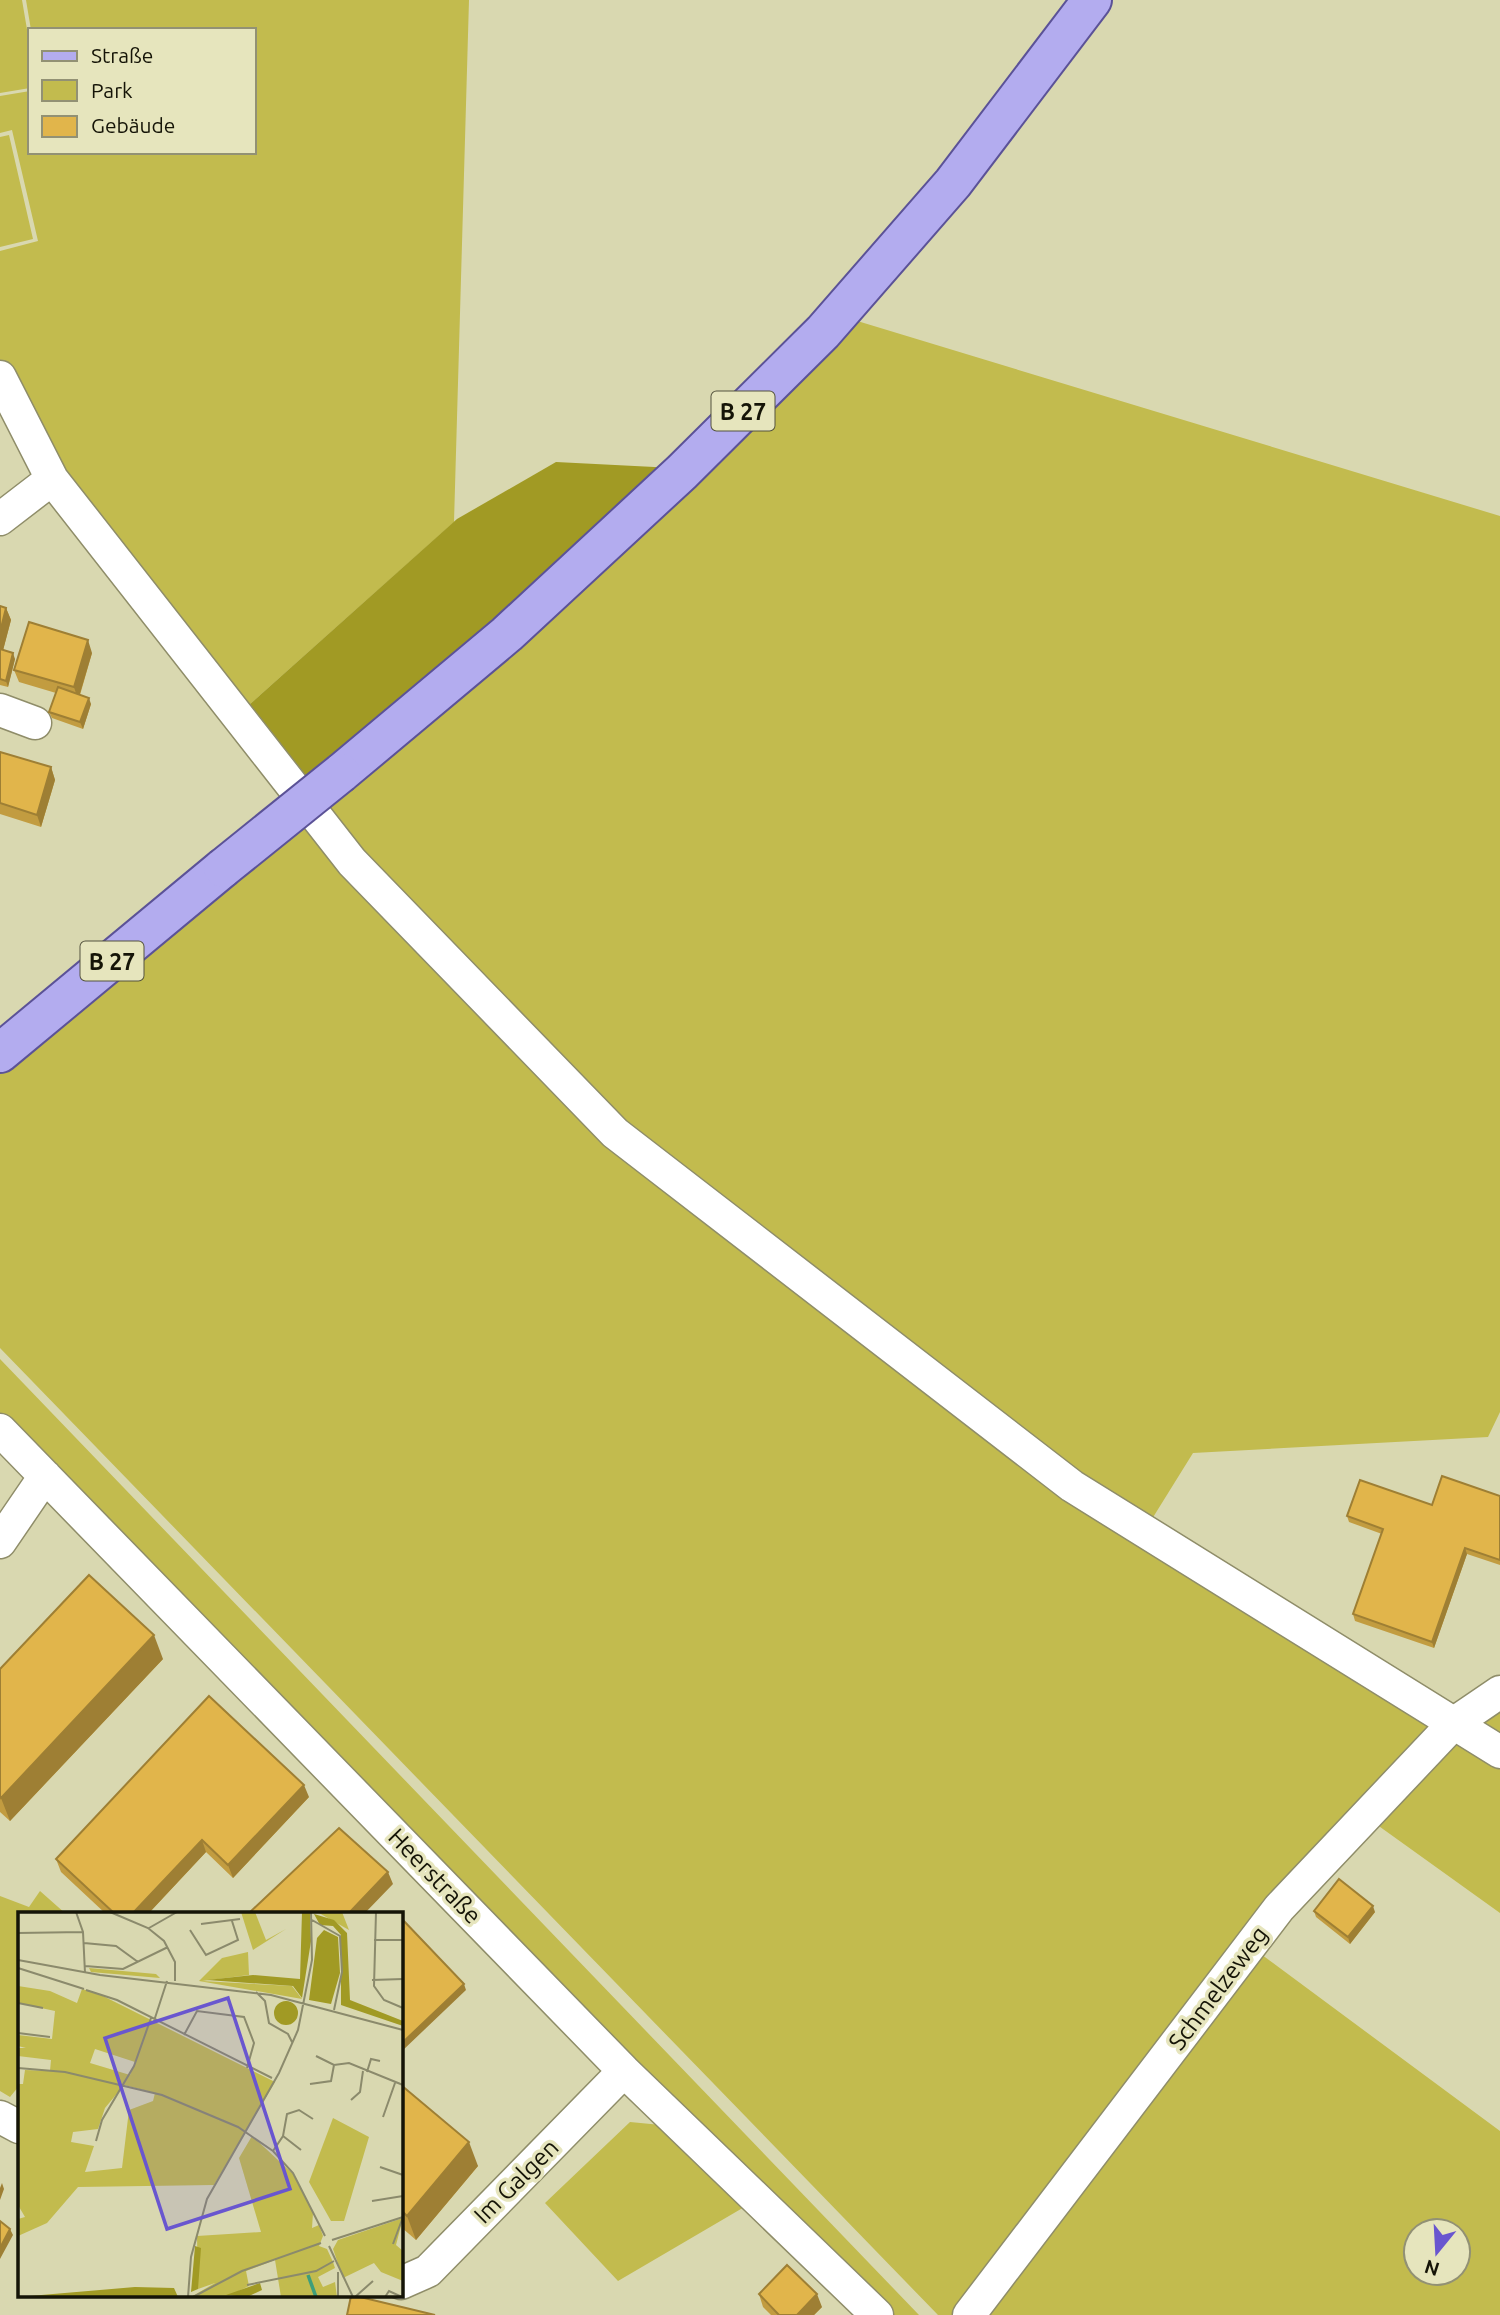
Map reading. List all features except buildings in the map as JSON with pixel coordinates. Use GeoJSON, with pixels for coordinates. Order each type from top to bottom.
{"type":"FeatureCollection","features":[{"type":"Feature","properties":{"kind":"main road","name":"B 27"},"geometry":{"type":"LineString","coordinates":[[0,1053],[507,635],[682,472],[823,332],[953,183],[1092,0]]}},
{"type":"Feature","properties":{"kind":"street"},"geometry":{"type":"LineString","coordinates":[[0,377],[52,479],[352,862],[615,1133],[1072,1486],[1500,1752]]}},
{"type":"Feature","properties":{"kind":"street"},"geometry":{"type":"LineString","coordinates":[[0,519],[52,479]]}},
{"type":"Feature","properties":{"kind":"street"},"geometry":{"type":"LineString","coordinates":[[0,710],[35,723]]}},
{"type":"Feature","properties":{"kind":"street","name":"Heerstraße"},"geometry":{"type":"LineString","coordinates":[[0,1430],[624,2071],[877,2315]]}},
{"type":"Feature","properties":{"kind":"street"},"geometry":{"type":"LineString","coordinates":[[0,1542],[45,1476]]}},
{"type":"Feature","properties":{"kind":"street","name":"Schmelzeweg"},"geometry":{"type":"LineString","coordinates":[[969,2315],[1279,1908],[1453,1724],[1500,1692]]}},
{"type":"Feature","properties":{"kind":"street","name":"Im Galgen"},"geometry":{"type":"LineString","coordinates":[[402,2283],[428,2271],[624,2071]]}},
{"type":"Feature","properties":{"kind":"street"},"geometry":{"type":"LineString","coordinates":[[0,2117],[18,2126]]}},
{"type":"Feature","properties":{"kind":"green space"},"geometry":{"type":"Polygon","coordinates":[[[0,0],[22,0],[28,35],[28,88],[0,93],[0,0]]]}},
{"type":"Feature","properties":{"kind":"green space"},"geometry":{"type":"Polygon","coordinates":[[[26,0],[469,0],[454,522],[240,713],[56,472],[0,365],[0,251],[38,241],[12,130],[0,133],[0,96],[28,91],[28,154],[256,154],[256,28],[31,28],[26,0]]]}},
{"type":"Feature","properties":{"kind":"green space"},"geometry":{"type":"Polygon","coordinates":[[[9,135],[33,239],[0,247],[0,137],[9,135]]]}},
{"type":"Feature","properties":{"kind":"green space"},"geometry":{"type":"Polygon","coordinates":[[[831,313],[1500,516],[1500,1412],[1488,1437],[1193,1453],[1147,1527],[618,1131],[304,794],[831,313]]]}},
{"type":"Feature","properties":{"kind":"green space"},"geometry":{"type":"Polygon","coordinates":[[[297,798],[611,1135],[1070,1488],[1447,1724],[964,2315],[938,2315],[0,1348],[0,1047],[297,798]]]}},
{"type":"Feature","properties":{"kind":"green space"},"geometry":{"type":"Polygon","coordinates":[[[0,1359],[919,2315],[892,2315],[626,2065],[0,1421],[0,1359]]]}},
{"type":"Feature","properties":{"kind":"green space"},"geometry":{"type":"Polygon","coordinates":[[[1500,1705],[1500,1746],[1464,1725],[1500,1705]]]}},
{"type":"Feature","properties":{"kind":"green space"},"geometry":{"type":"Polygon","coordinates":[[[1453,1728],[1500,1756],[1500,1913],[1369,1819],[1453,1728]]]}},
{"type":"Feature","properties":{"kind":"green space"},"geometry":{"type":"Polygon","coordinates":[[[40,1891],[64,1912],[18,1912],[18,2087],[10,2097],[0,2091],[0,1896],[29,1907],[40,1891]]]}},
{"type":"Feature","properties":{"kind":"green space"},"geometry":{"type":"Polygon","coordinates":[[[1254,1949],[1500,2131],[1500,2315],[974,2315],[1254,1949]]]}},
{"type":"Feature","properties":{"kind":"green space"},"geometry":{"type":"Polygon","coordinates":[[[630,2122],[661,2125],[746,2206],[618,2281],[545,2203],[630,2122]]]}},
{"type":"Feature","properties":{"kind":"shaded area"},"geometry":{"type":"Polygon","coordinates":[[[556,462],[674,468],[297,787],[240,713],[457,519],[556,462]]]}}]}
